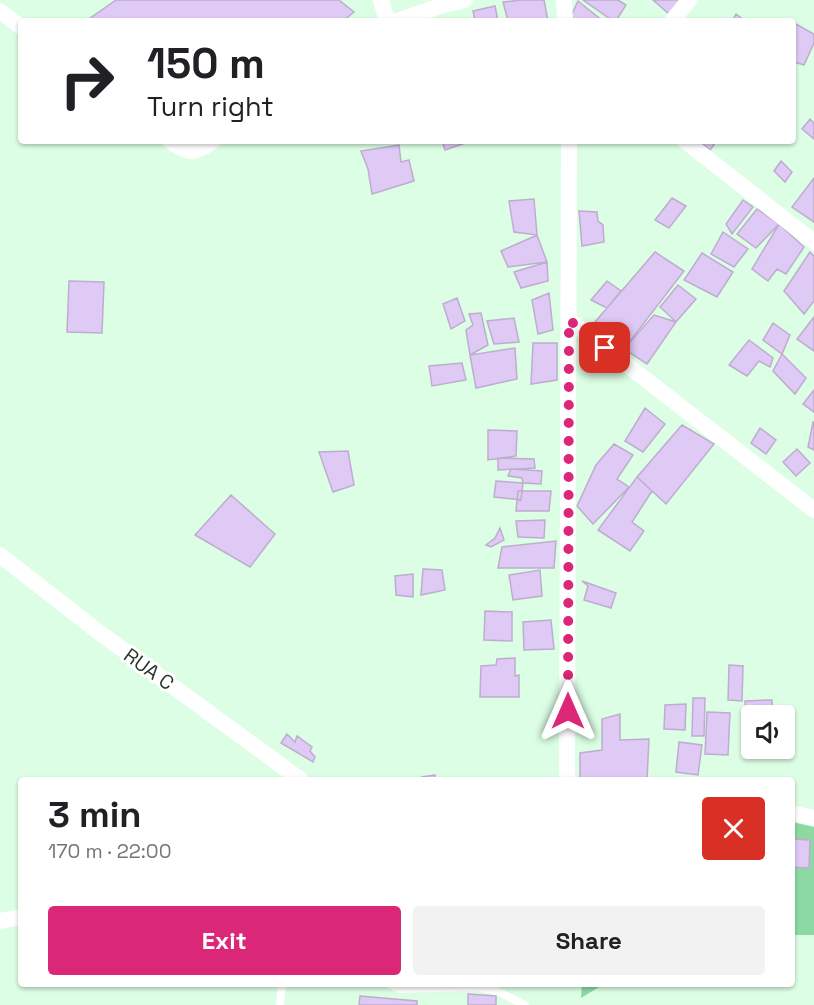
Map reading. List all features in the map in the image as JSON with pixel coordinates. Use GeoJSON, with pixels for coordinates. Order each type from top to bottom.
{"type":"FeatureCollection","features":[{"type":"Feature","properties":{"kind":"street"},"geometry":{"type":"LineString","coordinates":[[381,0],[386,18]]}},
{"type":"Feature","properties":{"kind":"street"},"geometry":{"type":"LineString","coordinates":[[406,18],[465,0]]}},
{"type":"Feature","properties":{"kind":"street"},"geometry":{"type":"LineString","coordinates":[[564,0],[565,18]]}},
{"type":"Feature","properties":{"kind":"street"},"geometry":{"type":"LineString","coordinates":[[674,18],[689,0]]}},
{"type":"Feature","properties":{"kind":"street"},"geometry":{"type":"LineString","coordinates":[[0,11],[18,25]]}},
{"type":"Feature","properties":{"kind":"street"},"geometry":{"type":"LineString","coordinates":[[174,144],[181,150],[191,152],[209,144]]}},
{"type":"Feature","properties":{"kind":"street"},"geometry":{"type":"LineString","coordinates":[[567,777],[569,144]]}},
{"type":"Feature","properties":{"kind":"street"},"geometry":{"type":"LineString","coordinates":[[689,144],[814,242]]}},
{"type":"Feature","properties":{"kind":"street"},"geometry":{"type":"LineString","coordinates":[[569,320],[814,510]]}},
{"type":"Feature","properties":{"kind":"street","name":"RUA C"},"geometry":{"type":"LineString","coordinates":[[0,555],[96,630],[297,777]]}},
{"type":"Feature","properties":{"kind":"street"},"geometry":{"type":"LineString","coordinates":[[795,814],[814,818]]}},
{"type":"Feature","properties":{"kind":"street"},"geometry":{"type":"LineString","coordinates":[[0,921],[18,918]]}},
{"type":"Feature","properties":{"kind":"lane"},"geometry":{"type":"LineString","coordinates":[[280,1005],[282,987]]}},
{"type":"Feature","properties":{"kind":"lane"},"geometry":{"type":"LineString","coordinates":[[397,987],[476,987],[497,991],[525,1005]]}},
{"type":"Feature","properties":{"kind":"green space"},"geometry":{"type":"Polygon","coordinates":[[[795,823],[814,827],[814,935],[795,935],[795,823]]]}},
{"type":"Feature","properties":{"kind":"green space"},"geometry":{"type":"Polygon","coordinates":[[[582,987],[599,987],[581,998],[582,987]]]}},
{"type":"Feature","properties":{"kind":"building"},"geometry":{"type":"Polygon","coordinates":[[[116,0],[339,0],[354,12],[347,18],[90,18],[116,0]]]}},
{"type":"Feature","properties":{"kind":"building"},"geometry":{"type":"Polygon","coordinates":[[[544,0],[547,18],[507,18],[503,2],[544,0]]]}},
{"type":"Feature","properties":{"kind":"building"},"geometry":{"type":"Polygon","coordinates":[[[583,0],[618,0],[626,5],[618,18],[609,18],[583,0]]]}},
{"type":"Feature","properties":{"kind":"building"},"geometry":{"type":"Polygon","coordinates":[[[653,0],[681,0],[669,14],[653,0]]]}},
{"type":"Feature","properties":{"kind":"building"},"geometry":{"type":"Polygon","coordinates":[[[578,1],[599,18],[570,18],[578,1]]]}},
{"type":"Feature","properties":{"kind":"building"},"geometry":{"type":"Polygon","coordinates":[[[495,6],[497,18],[474,18],[473,11],[495,6]]]}},
{"type":"Feature","properties":{"kind":"building"},"geometry":{"type":"Polygon","coordinates":[[[796,24],[814,34],[814,43],[804,65],[796,63],[796,24]]]}},
{"type":"Feature","properties":{"kind":"building"},"geometry":{"type":"Polygon","coordinates":[[[810,119],[814,123],[814,139],[802,129],[810,119]]]}},
{"type":"Feature","properties":{"kind":"building"},"geometry":{"type":"Polygon","coordinates":[[[443,144],[462,144],[445,150],[443,144]]]}},
{"type":"Feature","properties":{"kind":"building"},"geometry":{"type":"Polygon","coordinates":[[[703,144],[714,145],[710,150],[703,144]]]}},
{"type":"Feature","properties":{"kind":"building"},"geometry":{"type":"Polygon","coordinates":[[[399,145],[401,162],[409,160],[414,181],[372,194],[368,169],[361,151],[399,145]]]}},
{"type":"Feature","properties":{"kind":"building"},"geometry":{"type":"Polygon","coordinates":[[[781,161],[792,172],[785,182],[774,171],[781,161]]]}},
{"type":"Feature","properties":{"kind":"building"},"geometry":{"type":"Polygon","coordinates":[[[814,178],[814,222],[792,207],[814,178]]]}},
{"type":"Feature","properties":{"kind":"building"},"geometry":{"type":"Polygon","coordinates":[[[672,198],[686,206],[669,228],[655,220],[672,198]]]}},
{"type":"Feature","properties":{"kind":"building"},"geometry":{"type":"Polygon","coordinates":[[[534,199],[537,235],[514,232],[509,201],[534,199]]]}},
{"type":"Feature","properties":{"kind":"building"},"geometry":{"type":"Polygon","coordinates":[[[743,200],[753,207],[732,234],[726,224],[743,200]]]}},
{"type":"Feature","properties":{"kind":"building"},"geometry":{"type":"Polygon","coordinates":[[[757,209],[779,224],[756,248],[737,234],[757,209]]]}},
{"type":"Feature","properties":{"kind":"building"},"geometry":{"type":"Polygon","coordinates":[[[579,211],[597,212],[598,221],[603,225],[604,242],[582,246],[579,211]]]}},
{"type":"Feature","properties":{"kind":"building"},"geometry":{"type":"Polygon","coordinates":[[[779,224],[804,247],[786,274],[777,269],[768,281],[752,269],[779,224]]]}},
{"type":"Feature","properties":{"kind":"building"},"geometry":{"type":"Polygon","coordinates":[[[723,232],[748,249],[734,267],[711,254],[723,232]]]}},
{"type":"Feature","properties":{"kind":"building"},"geometry":{"type":"Polygon","coordinates":[[[537,235],[547,262],[508,267],[501,251],[537,235]]]}},
{"type":"Feature","properties":{"kind":"building"},"geometry":{"type":"Polygon","coordinates":[[[655,252],[684,271],[624,349],[595,322],[655,252]]]}},
{"type":"Feature","properties":{"kind":"building"},"geometry":{"type":"Polygon","coordinates":[[[810,252],[814,256],[814,301],[804,314],[784,291],[810,252]]]}},
{"type":"Feature","properties":{"kind":"building"},"geometry":{"type":"Polygon","coordinates":[[[702,253],[733,272],[717,297],[684,280],[702,253]]]}},
{"type":"Feature","properties":{"kind":"building"},"geometry":{"type":"Polygon","coordinates":[[[547,262],[548,281],[521,288],[514,272],[547,262]]]}},
{"type":"Feature","properties":{"kind":"building"},"geometry":{"type":"Polygon","coordinates":[[[69,281],[104,282],[102,333],[67,332],[69,281]]]}},
{"type":"Feature","properties":{"kind":"building"},"geometry":{"type":"Polygon","coordinates":[[[607,281],[621,291],[607,308],[591,300],[607,281]]]}},
{"type":"Feature","properties":{"kind":"building"},"geometry":{"type":"Polygon","coordinates":[[[678,285],[696,299],[676,322],[660,307],[678,285]]]}},
{"type":"Feature","properties":{"kind":"building"},"geometry":{"type":"Polygon","coordinates":[[[549,293],[553,330],[538,334],[532,300],[549,293]]]}},
{"type":"Feature","properties":{"kind":"building"},"geometry":{"type":"Polygon","coordinates":[[[457,298],[465,321],[451,329],[443,304],[457,298]]]}},
{"type":"Feature","properties":{"kind":"building"},"geometry":{"type":"Polygon","coordinates":[[[481,313],[488,345],[470,355],[466,330],[473,325],[469,314],[481,313]]]}},
{"type":"Feature","properties":{"kind":"building"},"geometry":{"type":"Polygon","coordinates":[[[654,315],[676,322],[647,364],[624,349],[654,315]]]}},
{"type":"Feature","properties":{"kind":"building"},"geometry":{"type":"Polygon","coordinates":[[[814,317],[814,351],[797,339],[814,317]]]}},
{"type":"Feature","properties":{"kind":"building"},"geometry":{"type":"Polygon","coordinates":[[[514,318],[519,342],[494,344],[487,321],[514,318]]]}},
{"type":"Feature","properties":{"kind":"building"},"geometry":{"type":"Polygon","coordinates":[[[773,323],[790,335],[782,354],[763,340],[773,323]]]}},
{"type":"Feature","properties":{"kind":"building"},"geometry":{"type":"Polygon","coordinates":[[[749,340],[773,358],[770,367],[759,361],[747,376],[729,365],[749,340]]]}},
{"type":"Feature","properties":{"kind":"building"},"geometry":{"type":"Polygon","coordinates":[[[533,343],[557,343],[557,380],[531,384],[533,343]]]}},
{"type":"Feature","properties":{"kind":"building"},"geometry":{"type":"Polygon","coordinates":[[[515,348],[517,379],[476,388],[470,355],[515,348]]]}},
{"type":"Feature","properties":{"kind":"building"},"geometry":{"type":"Polygon","coordinates":[[[782,354],[806,378],[795,394],[773,371],[782,354]]]}},
{"type":"Feature","properties":{"kind":"building"},"geometry":{"type":"Polygon","coordinates":[[[462,363],[466,380],[432,386],[429,366],[462,363]]]}},
{"type":"Feature","properties":{"kind":"building"},"geometry":{"type":"Polygon","coordinates":[[[814,390],[814,412],[803,404],[814,390]]]}},
{"type":"Feature","properties":{"kind":"building"},"geometry":{"type":"Polygon","coordinates":[[[645,408],[665,424],[643,452],[625,441],[645,408]]]}},
{"type":"Feature","properties":{"kind":"building"},"geometry":{"type":"Polygon","coordinates":[[[814,423],[814,450],[808,447],[814,423]]]}},
{"type":"Feature","properties":{"kind":"building"},"geometry":{"type":"Polygon","coordinates":[[[682,425],[714,444],[666,504],[637,477],[682,425]]]}},
{"type":"Feature","properties":{"kind":"building"},"geometry":{"type":"Polygon","coordinates":[[[760,428],[776,440],[766,454],[751,443],[760,428]]]}},
{"type":"Feature","properties":{"kind":"building"},"geometry":{"type":"Polygon","coordinates":[[[488,430],[517,431],[516,456],[488,460],[488,430]]]}},
{"type":"Feature","properties":{"kind":"building"},"geometry":{"type":"Polygon","coordinates":[[[614,444],[633,455],[617,479],[629,487],[593,524],[577,506],[596,465],[614,444]]]}},
{"type":"Feature","properties":{"kind":"building"},"geometry":{"type":"Polygon","coordinates":[[[797,449],[810,463],[796,476],[783,462],[797,449]]]}},
{"type":"Feature","properties":{"kind":"building"},"geometry":{"type":"Polygon","coordinates":[[[348,451],[354,485],[333,492],[319,452],[348,451]]]}},
{"type":"Feature","properties":{"kind":"building"},"geometry":{"type":"Polygon","coordinates":[[[498,458],[534,459],[535,468],[498,470],[498,458]]]}},
{"type":"Feature","properties":{"kind":"building"},"geometry":{"type":"Polygon","coordinates":[[[511,469],[542,471],[541,484],[523,483],[522,478],[508,476],[511,469]]]}},
{"type":"Feature","properties":{"kind":"building"},"geometry":{"type":"Polygon","coordinates":[[[637,477],[652,491],[632,522],[644,531],[630,551],[598,530],[637,477]]]}},
{"type":"Feature","properties":{"kind":"building"},"geometry":{"type":"Polygon","coordinates":[[[496,481],[523,483],[521,500],[494,497],[496,481]]]}},
{"type":"Feature","properties":{"kind":"building"},"geometry":{"type":"Polygon","coordinates":[[[518,491],[551,491],[549,511],[516,511],[518,491]]]}},
{"type":"Feature","properties":{"kind":"building"},"geometry":{"type":"Polygon","coordinates":[[[231,495],[275,534],[250,567],[195,535],[231,495]]]}},
{"type":"Feature","properties":{"kind":"building"},"geometry":{"type":"Polygon","coordinates":[[[545,520],[544,538],[518,537],[516,521],[545,520]]]}},
{"type":"Feature","properties":{"kind":"building"},"geometry":{"type":"Polygon","coordinates":[[[500,528],[504,540],[491,547],[486,545],[495,538],[500,528]]]}},
{"type":"Feature","properties":{"kind":"building"},"geometry":{"type":"Polygon","coordinates":[[[556,541],[554,568],[498,568],[502,547],[556,541]]]}},
{"type":"Feature","properties":{"kind":"building"},"geometry":{"type":"Polygon","coordinates":[[[423,569],[442,570],[445,590],[421,595],[423,569]]]}},
{"type":"Feature","properties":{"kind":"building"},"geometry":{"type":"Polygon","coordinates":[[[540,570],[542,596],[513,600],[509,575],[540,570]]]}},
{"type":"Feature","properties":{"kind":"building"},"geometry":{"type":"Polygon","coordinates":[[[413,574],[413,597],[396,595],[395,576],[413,574]]]}},
{"type":"Feature","properties":{"kind":"building"},"geometry":{"type":"Polygon","coordinates":[[[582,581],[616,593],[611,608],[584,600],[588,586],[582,581]]]}},
{"type":"Feature","properties":{"kind":"building"},"geometry":{"type":"Polygon","coordinates":[[[485,611],[512,612],[512,641],[484,640],[485,611]]]}},
{"type":"Feature","properties":{"kind":"building"},"geometry":{"type":"Polygon","coordinates":[[[551,620],[554,649],[524,650],[523,622],[551,620]]]}},
{"type":"Feature","properties":{"kind":"building"},"geometry":{"type":"Polygon","coordinates":[[[515,658],[515,676],[519,675],[519,697],[480,697],[481,666],[496,665],[497,659],[515,658]]]}},
{"type":"Feature","properties":{"kind":"building"},"geometry":{"type":"Polygon","coordinates":[[[729,665],[743,666],[742,701],[728,700],[729,665]]]}},
{"type":"Feature","properties":{"kind":"building"},"geometry":{"type":"Polygon","coordinates":[[[693,698],[705,698],[704,736],[692,736],[693,698]]]}},
{"type":"Feature","properties":{"kind":"building"},"geometry":{"type":"Polygon","coordinates":[[[772,700],[772,705],[745,705],[745,701],[772,700]]]}},
{"type":"Feature","properties":{"kind":"building"},"geometry":{"type":"Polygon","coordinates":[[[686,704],[685,730],[664,729],[665,705],[686,704]]]}},
{"type":"Feature","properties":{"kind":"building"},"geometry":{"type":"Polygon","coordinates":[[[707,712],[730,713],[728,755],[705,754],[707,712]]]}},
{"type":"Feature","properties":{"kind":"building"},"geometry":{"type":"Polygon","coordinates":[[[620,714],[620,740],[649,739],[647,777],[580,777],[580,753],[602,750],[602,719],[620,714]]]}},
{"type":"Feature","properties":{"kind":"building"},"geometry":{"type":"Polygon","coordinates":[[[287,734],[295,742],[297,736],[312,747],[310,751],[315,757],[313,762],[281,743],[287,734]]]}},
{"type":"Feature","properties":{"kind":"building"},"geometry":{"type":"Polygon","coordinates":[[[679,742],[702,745],[698,775],[676,772],[679,742]]]}},
{"type":"Feature","properties":{"kind":"building"},"geometry":{"type":"Polygon","coordinates":[[[795,839],[810,840],[809,868],[795,867],[795,839]]]}},
{"type":"Feature","properties":{"kind":"building"},"geometry":{"type":"Polygon","coordinates":[[[468,994],[496,996],[496,1005],[468,1005],[468,994]]]}},
{"type":"Feature","properties":{"kind":"building"},"geometry":{"type":"Polygon","coordinates":[[[360,996],[417,1001],[417,1005],[359,1005],[360,996]]]}},
{"type":"Feature","properties":{"kind":"route"},"geometry":{"type":"LineString","coordinates":[[568,711],[569,320],[605,348]]}}]}
